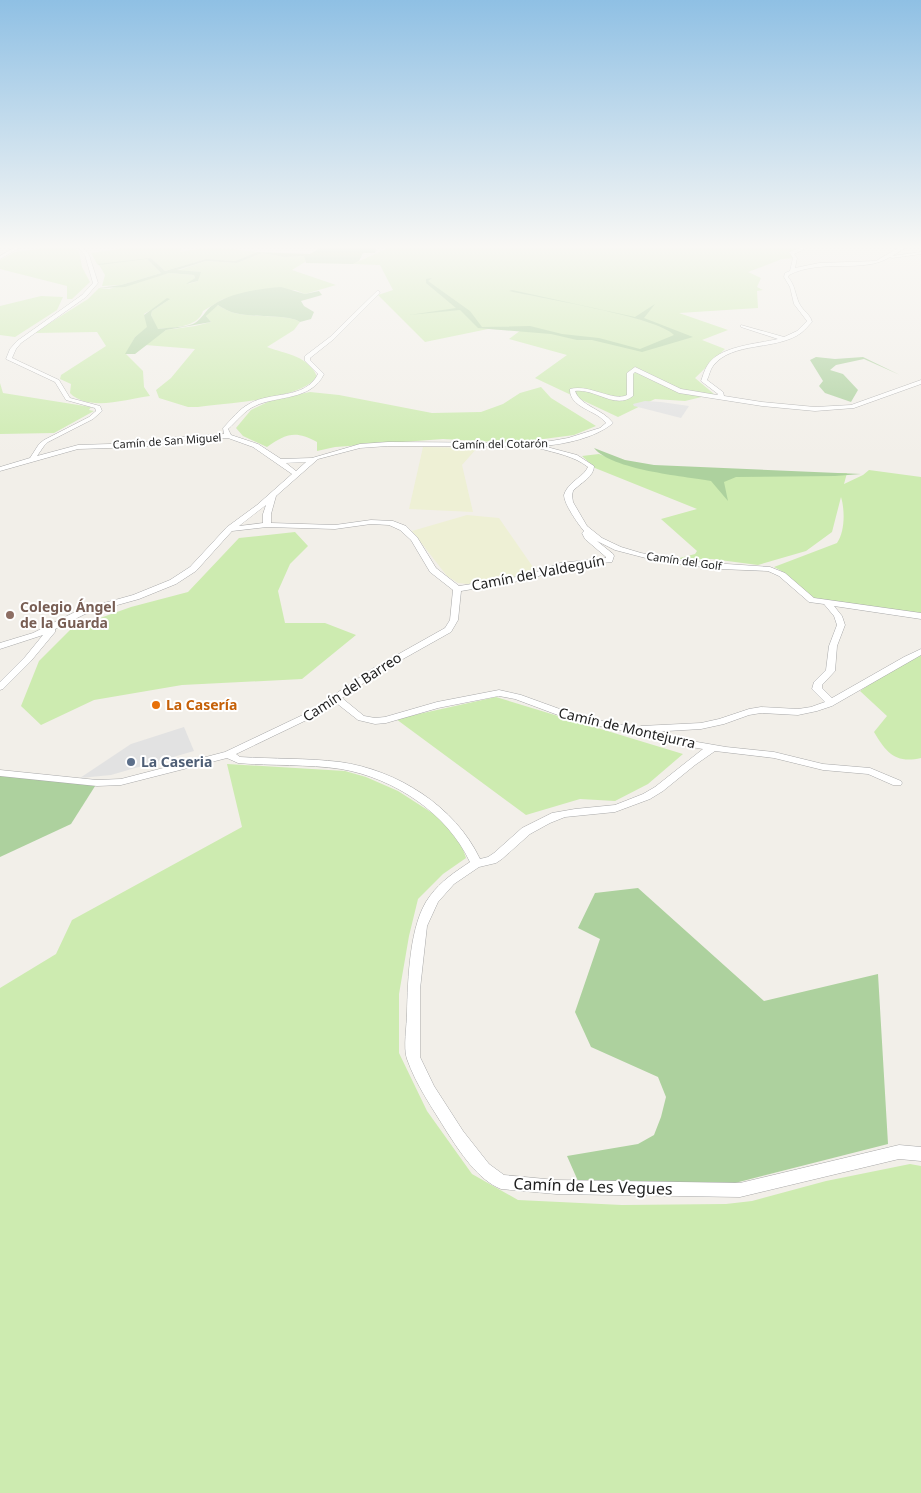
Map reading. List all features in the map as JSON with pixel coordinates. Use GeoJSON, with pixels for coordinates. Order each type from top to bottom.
{"type":"FeatureCollection","features":[{"type":"Feature","properties":{"kind":"street"},"geometry":{"type":"LineString","coordinates":[[33,458],[41,445],[46,441],[90,418],[99,410],[94,405],[68,399],[58,381],[9,359],[13,349],[19,342],[53,318]]}},
{"type":"Feature","properties":{"kind":"street"},"geometry":{"type":"LineString","coordinates":[[228,436],[225,429],[248,407],[305,391],[316,383],[321,374],[307,360],[307,356],[332,338],[352,318]]}},
{"type":"Feature","properties":{"kind":"street"},"geometry":{"type":"LineString","coordinates":[[808,318],[810,321],[807,325],[783,340],[734,350],[716,358],[709,366],[704,381],[721,393],[722,395],[719,396],[797,408],[844,408],[857,406],[921,382]]}},
{"type":"Feature","properties":{"kind":"street"},"geometry":{"type":"LineString","coordinates":[[743,326],[783,340]]}},
{"type":"Feature","properties":{"kind":"street","name":"Camín del Cotarón"},"geometry":{"type":"LineString","coordinates":[[0,646],[36,635],[82,612],[136,597],[174,582],[193,569],[230,529],[273,496],[296,474],[314,460],[340,450],[388,444],[529,446],[569,440],[607,426],[610,423],[609,420],[577,400],[572,390],[586,389],[626,399],[630,396],[630,372],[635,369],[679,391],[719,396]]}},
{"type":"Feature","properties":{"kind":"street","name":"Camín de San Miguel"},"geometry":{"type":"LineString","coordinates":[[0,469],[33,458],[84,446],[142,444],[228,436],[236,437],[252,444],[296,474]]}},
{"type":"Feature","properties":{"kind":"street","name":"Camín del Golf"},"geometry":{"type":"LineString","coordinates":[[529,446],[575,456],[592,467],[590,472],[570,489],[568,494],[578,520],[588,531],[624,550],[647,557],[721,567],[768,568],[787,577],[799,591],[812,600],[828,604],[921,616]]}},
{"type":"Feature","properties":{"kind":"street"},"geometry":{"type":"LineString","coordinates":[[280,462],[314,460]]}},
{"type":"Feature","properties":{"kind":"street"},"geometry":{"type":"LineString","coordinates":[[267,525],[267,514],[273,496]]}},
{"type":"Feature","properties":{"kind":"street"},"geometry":{"type":"LineString","coordinates":[[230,529],[267,525],[335,527],[371,522],[390,523],[403,528],[414,539],[433,570],[457,589]]}},
{"type":"Feature","properties":{"kind":"street","name":"Camín del Valdeguín"},"geometry":{"type":"LineString","coordinates":[[457,589],[531,577],[560,565],[609,560],[610,556],[588,537],[586,533],[588,531]]}},
{"type":"Feature","properties":{"kind":"street","name":"Camín del Barreo"},"geometry":{"type":"LineString","coordinates":[[0,772],[97,783],[122,782],[228,754],[281,730],[336,698],[390,662],[448,630],[454,620],[457,589]]}},
{"type":"Feature","properties":{"kind":"street"},"geometry":{"type":"LineString","coordinates":[[828,604],[838,616],[841,624],[832,646],[830,671],[817,684],[817,689],[831,702]]}},
{"type":"Feature","properties":{"kind":"street"},"geometry":{"type":"LineString","coordinates":[[0,687],[28,659],[54,627]]}},
{"type":"Feature","properties":{"kind":"street"},"geometry":{"type":"LineString","coordinates":[[630,729],[697,727],[721,722],[754,710],[803,712],[854,691],[880,674],[921,652]]}},
{"type":"Feature","properties":{"kind":"street","name":"Camín de Montejurra"},"geometry":{"type":"LineString","coordinates":[[336,698],[361,718],[375,721],[386,720],[454,701],[499,693],[518,696],[577,719],[630,729],[666,740],[774,755],[823,767],[870,771],[897,783]]}},
{"type":"Feature","properties":{"kind":"street","name":"Camín de Les Vegues"},"geometry":{"type":"LineString","coordinates":[[713,748],[695,757],[657,790],[622,807],[572,812],[548,819],[525,831],[498,858],[485,863],[476,863],[450,881],[433,900],[421,926],[414,989],[413,1057],[429,1090],[458,1136],[484,1169],[501,1182],[556,1187],[740,1190],[899,1152],[921,1154]]}},
{"type":"Feature","properties":{"kind":"street"},"geometry":{"type":"LineString","coordinates":[[228,754],[238,760],[340,766],[379,777],[434,807],[464,839],[476,863]]}},
{"type":"Feature","properties":{"kind":"green space"},"geometry":{"type":"Polygon","coordinates":[[[0,318],[45,318],[15,337],[0,335],[0,318]]]}},
{"type":"Feature","properties":{"kind":"green space"},"geometry":{"type":"Polygon","coordinates":[[[58,318],[145,318],[148,327],[135,337],[126,354],[143,371],[144,387],[150,396],[108,403],[87,402],[78,399],[70,393],[71,384],[60,379],[61,375],[106,346],[97,332],[34,333],[58,318]]]}},
{"type":"Feature","properties":{"kind":"green space"},"geometry":{"type":"Polygon","coordinates":[[[145,318],[152,318],[158,329],[185,326],[201,318],[207,318],[211,322],[166,330],[135,354],[125,354],[135,337],[147,327],[145,318]]]}},
{"type":"Feature","properties":{"kind":"green space"},"geometry":{"type":"Polygon","coordinates":[[[152,318],[199,318],[184,326],[157,329],[152,318]]]}},
{"type":"Feature","properties":{"kind":"green space"},"geometry":{"type":"Polygon","coordinates":[[[207,318],[283,318],[300,322],[294,330],[267,347],[303,360],[314,370],[317,377],[308,385],[295,391],[279,396],[244,402],[188,407],[159,398],[156,390],[171,378],[195,349],[145,345],[166,330],[211,322],[207,318]]]}},
{"type":"Feature","properties":{"kind":"green space"},"geometry":{"type":"Polygon","coordinates":[[[283,318],[312,318],[300,322],[283,318]]]}},
{"type":"Feature","properties":{"kind":"green space"},"geometry":{"type":"Polygon","coordinates":[[[401,318],[692,318],[728,330],[702,340],[725,349],[695,378],[714,394],[685,401],[655,399],[618,417],[535,378],[567,355],[509,339],[521,330],[488,329],[425,342],[401,318]]]}},
{"type":"Feature","properties":{"kind":"green space"},"geometry":{"type":"Polygon","coordinates":[[[468,318],[475,318],[482,327],[530,326],[562,334],[599,338],[640,349],[674,335],[664,328],[632,318],[644,318],[693,337],[642,352],[592,340],[577,340],[551,334],[478,328],[468,318]]]}},
{"type":"Feature","properties":{"kind":"green space"},"geometry":{"type":"Polygon","coordinates":[[[816,357],[835,359],[863,357],[900,375],[864,359],[836,365],[830,370],[843,374],[858,390],[851,402],[825,393],[819,386],[823,381],[810,360],[816,357]]]}},
{"type":"Feature","properties":{"kind":"green space"},"geometry":{"type":"Polygon","coordinates":[[[0,383],[3,393],[91,407],[89,410],[94,411],[54,433],[0,434],[0,383]]]}},
{"type":"Feature","properties":{"kind":"green space"},"geometry":{"type":"Polygon","coordinates":[[[541,387],[551,398],[596,426],[574,435],[513,443],[443,439],[335,447],[317,451],[317,442],[303,436],[291,435],[267,447],[243,436],[236,428],[251,410],[272,400],[310,392],[339,395],[432,413],[481,412],[503,404],[520,393],[541,387]]]}},
{"type":"Feature","properties":{"kind":"green space"},"geometry":{"type":"Polygon","coordinates":[[[423,447],[477,448],[462,465],[473,512],[409,509],[423,447]]]}},
{"type":"Feature","properties":{"kind":"green space"},"geometry":{"type":"Polygon","coordinates":[[[594,448],[625,460],[654,465],[861,474],[736,477],[724,482],[728,501],[711,481],[632,467],[603,456],[594,448]]]}},
{"type":"Feature","properties":{"kind":"green space"},"geometry":{"type":"Polygon","coordinates":[[[599,454],[622,463],[721,473],[847,473],[844,484],[869,470],[921,477],[921,614],[814,598],[785,573],[774,567],[837,543],[842,533],[844,521],[841,497],[832,532],[806,551],[758,565],[712,559],[676,559],[695,554],[697,551],[661,519],[697,509],[595,468],[582,456],[599,454]]]}},
{"type":"Feature","properties":{"kind":"green space"},"geometry":{"type":"Polygon","coordinates":[[[467,515],[499,518],[535,570],[519,577],[468,584],[458,583],[447,576],[412,531],[467,515]]]}},
{"type":"Feature","properties":{"kind":"green space"},"geometry":{"type":"Polygon","coordinates":[[[295,532],[308,546],[290,564],[278,591],[285,623],[325,623],[356,635],[302,679],[182,685],[94,700],[41,725],[21,706],[39,661],[72,628],[131,607],[188,592],[239,538],[295,532]]]}},
{"type":"Feature","properties":{"kind":"green space"},"geometry":{"type":"Polygon","coordinates":[[[921,655],[921,758],[898,758],[887,751],[874,732],[887,716],[860,691],[883,675],[921,655]]]}},
{"type":"Feature","properties":{"kind":"green space"},"geometry":{"type":"Polygon","coordinates":[[[496,697],[683,754],[648,784],[615,801],[580,799],[526,815],[396,719],[496,697]]]}},
{"type":"Feature","properties":{"kind":"green space"},"geometry":{"type":"Polygon","coordinates":[[[227,764],[345,771],[366,777],[398,791],[440,818],[462,846],[466,858],[443,874],[418,899],[409,936],[399,994],[399,1053],[427,1111],[472,1174],[518,1200],[622,1205],[726,1204],[752,1201],[826,1181],[910,1164],[921,1166],[921,1493],[0,1493],[0,988],[56,954],[72,920],[242,827],[227,764]]]}},
{"type":"Feature","properties":{"kind":"green space"},"geometry":{"type":"Polygon","coordinates":[[[0,773],[97,783],[71,824],[0,857],[0,773]]]}},
{"type":"Feature","properties":{"kind":"green space"},"geometry":{"type":"Polygon","coordinates":[[[638,888],[764,1001],[878,974],[888,1144],[735,1183],[578,1181],[567,1156],[638,1144],[654,1135],[666,1097],[658,1077],[591,1047],[575,1012],[600,939],[578,928],[595,893],[638,888]]]}},
{"type":"Feature","properties":{"kind":"shaded area"},"geometry":{"type":"Polygon","coordinates":[[[645,401],[689,406],[681,418],[634,406],[633,404],[645,401]]]}},
{"type":"Feature","properties":{"kind":"shaded area","name":"La Caseria"},"geometry":{"type":"Polygon","coordinates":[[[184,727],[194,751],[111,775],[80,778],[131,744],[184,727]]]}},
{"type":"Feature","properties":{"kind":"place","name":"Colegio Ángel de la Guarda"},"geometry":{"type":"Point","coordinates":[10,615]}},
{"type":"Feature","properties":{"kind":"place","name":"La Casería"},"geometry":{"type":"Point","coordinates":[156,705]}},
{"type":"Feature","properties":{"kind":"place","name":"La Caseria"},"geometry":{"type":"Point","coordinates":[131,762]}}]}
